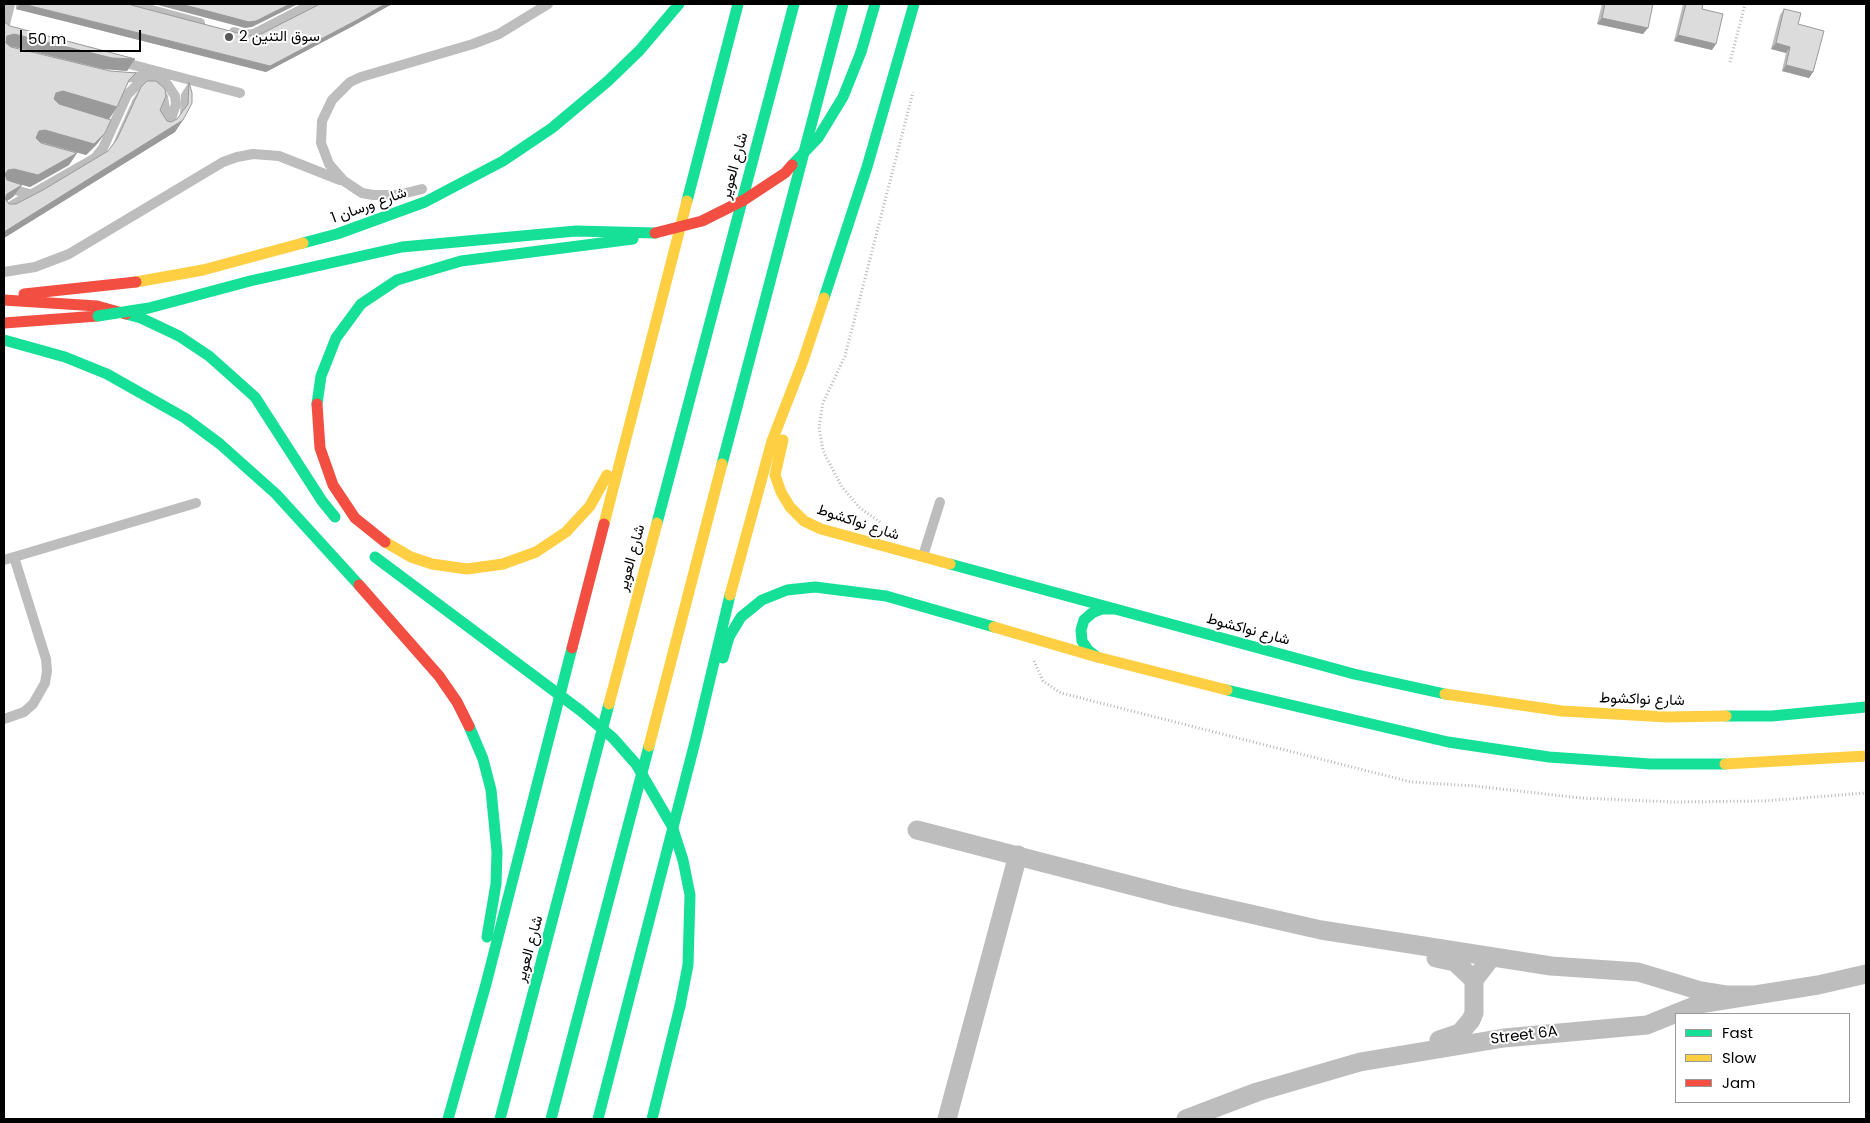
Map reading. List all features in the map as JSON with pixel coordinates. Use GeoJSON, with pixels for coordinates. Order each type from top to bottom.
{"type":"FeatureCollection","features":[{"type":"Feature","properties":{"kind":"main road","name":"شارع ورسان 1"},"geometry":{"type":"LineString","coordinates":[[4,294],[26,294],[140,282],[257,257],[337,234],[425,202],[503,161],[552,128],[608,81],[640,50],[679,4]]}},
{"type":"Feature","properties":{"kind":"main road"},"geometry":{"type":"LineString","coordinates":[[448,1119],[489,974],[738,4]]}},
{"type":"Feature","properties":{"kind":"main road","name":"شارع العوير"},"geometry":{"type":"LineString","coordinates":[[500,1119],[794,4]]}},
{"type":"Feature","properties":{"kind":"main road"},"geometry":{"type":"LineString","coordinates":[[551,1119],[844,4]]}},
{"type":"Feature","properties":{"kind":"main road"},"geometry":{"type":"LineString","coordinates":[[636,399],[607,475],[590,506],[566,532],[528,555],[503,564],[467,569],[432,564],[411,557],[386,543],[355,518],[333,485],[320,448],[316,408],[321,376],[336,338],[361,304],[376,292],[397,280],[461,261],[611,243],[702,221],[744,200],[785,173],[818,138],[843,97],[861,52],[875,4]]}},
{"type":"Feature","properties":{"kind":"main road"},"geometry":{"type":"LineString","coordinates":[[696,738],[699,718],[751,514],[772,441],[803,361],[867,167],[914,4]]}},
{"type":"Feature","properties":{"kind":"main road"},"geometry":{"type":"LineString","coordinates":[[4,323],[98,316],[149,308],[200,296],[250,281],[354,256],[402,247],[576,231],[655,233]]}},
{"type":"Feature","properties":{"kind":"main road"},"geometry":{"type":"LineString","coordinates":[[4,300],[24,303],[97,306],[119,311],[141,318],[179,336],[209,356],[255,397],[322,501],[344,527]]}},
{"type":"Feature","properties":{"kind":"main road"},"geometry":{"type":"LineString","coordinates":[[4,340],[65,358],[107,374],[185,418],[220,444],[276,494],[302,521],[396,624],[439,676],[457,702],[477,744],[489,782],[496,821],[498,852],[491,917],[463,1062]]}},
{"type":"Feature","properties":{"kind":"main road","name":"شارع نواكشوط"},"geometry":{"type":"LineString","coordinates":[[803,361],[775,475],[780,492],[790,507],[804,521],[821,529],[922,558],[1364,676],[1458,696],[1562,711],[1667,717],[1772,716],[1866,707]]}},
{"type":"Feature","properties":{"kind":"main road"},"geometry":{"type":"LineString","coordinates":[[372,554],[581,711],[613,738],[636,764],[656,794],[672,826],[683,860],[690,895],[688,965],[680,1006],[652,1119]]}},
{"type":"Feature","properties":{"kind":"main road"},"geometry":{"type":"LineString","coordinates":[[598,1119],[696,738],[729,637],[741,617],[762,600],[787,590],[814,587],[886,596],[1097,657],[1348,720],[1448,742],[1548,757],[1650,764],[1752,764],[1866,756]]}},
{"type":"Feature","properties":{"kind":"main road"},"geometry":{"type":"LineString","coordinates":[[1097,657],[1088,650],[1082,641],[1081,630],[1084,620],[1097,611],[1113,609]]}},
{"type":"Feature","properties":{"kind":"street"},"geometry":{"type":"LineString","coordinates":[[917,830],[1240,913],[1321,930],[1551,966],[1638,972],[1708,992],[1751,995]]}},
{"type":"Feature","properties":{"kind":"street"},"geometry":{"type":"LineString","coordinates":[[947,1119],[1018,855]]}},
{"type":"Feature","properties":{"kind":"street"},"geometry":{"type":"LineString","coordinates":[[1396,942],[1401,949],[1415,955],[1454,962],[1474,980]]}},
{"type":"Feature","properties":{"kind":"street"},"geometry":{"type":"LineString","coordinates":[[1400,1054],[1419,1045],[1452,1037],[1460,1033],[1474,1013],[1474,980],[1491,958]]}},
{"type":"Feature","properties":{"kind":"street","name":"Street 6A"},"geometry":{"type":"LineString","coordinates":[[1676,1013],[1690,1006],[1818,985],[1866,974]]}},
{"type":"Feature","properties":{"kind":"street"},"geometry":{"type":"LineString","coordinates":[[1662,1020],[1668,1009],[1670,997],[1665,979]]}},
{"type":"Feature","properties":{"kind":"street"},"geometry":{"type":"LineString","coordinates":[[1474,1013],[1488,1027],[1504,1038]]}},
{"type":"Feature","properties":{"kind":"street","name":"Street 6A"},"geometry":{"type":"LineString","coordinates":[[1186,1119],[1298,1079],[1360,1062],[1504,1038],[1639,1026],[1662,1020],[1675,1014]]}},
{"type":"Feature","properties":{"kind":"lane"},"geometry":{"type":"LineString","coordinates":[[6,29],[10,4]]}},
{"type":"Feature","properties":{"kind":"lane"},"geometry":{"type":"LineString","coordinates":[[129,4],[244,35],[254,34],[312,4]]}},
{"type":"Feature","properties":{"kind":"lane"},"geometry":{"type":"LineString","coordinates":[[344,182],[324,154],[321,132],[326,110],[341,90],[362,77],[474,44],[499,34],[548,4]]}},
{"type":"Feature","properties":{"kind":"lane"},"geometry":{"type":"LineString","coordinates":[[108,58],[240,93]]}},
{"type":"Feature","properties":{"kind":"lane"},"geometry":{"type":"LineString","coordinates":[[4,210],[87,163],[99,154],[113,128],[127,95],[136,86],[143,85],[155,88],[163,97],[165,109],[161,124],[171,119],[176,104],[175,96],[167,84],[149,76],[110,77]]}},
{"type":"Feature","properties":{"kind":"lane"},"geometry":{"type":"LineString","coordinates":[[100,122],[113,128]]}},
{"type":"Feature","properties":{"kind":"lane"},"geometry":{"type":"LineString","coordinates":[[4,272],[35,267],[69,254],[223,162],[237,157],[253,154],[279,156],[344,182],[362,193],[384,196],[413,192],[471,169],[503,161]]}},
{"type":"Feature","properties":{"kind":"lane"},"geometry":{"type":"LineString","coordinates":[[70,158],[87,163]]}},
{"type":"Feature","properties":{"kind":"lane"},"geometry":{"type":"LineString","coordinates":[[4,186],[33,194]]}},
{"type":"Feature","properties":{"kind":"lane"},"geometry":{"type":"LineString","coordinates":[[922,558],[940,502]]}},
{"type":"Feature","properties":{"kind":"lane"},"geometry":{"type":"LineString","coordinates":[[4,718],[24,712],[34,704],[43,689],[47,671],[46,659],[9,558],[196,503]]}},
{"type":"Feature","properties":{"kind":"path"},"geometry":{"type":"LineString","coordinates":[[1730,62],[1745,4]]}},
{"type":"Feature","properties":{"kind":"path"},"geometry":{"type":"LineString","coordinates":[[883,523],[860,508],[842,487],[823,451],[819,427],[823,403],[845,356],[914,88]]}},
{"type":"Feature","properties":{"kind":"path"},"geometry":{"type":"LineString","coordinates":[[1038,640],[1034,656],[1037,671],[1043,681],[1060,693],[1410,782],[1475,786],[1580,798],[1672,802],[1764,801],[1866,793]]}},
{"type":"Feature","properties":{"kind":"building","name":"سوق التنين 2"},"geometry":{"type":"Polygon","coordinates":[[[23,4],[130,4],[249,36],[261,34],[320,4],[385,4],[270,66],[23,4]]]}},
{"type":"Feature","properties":{"kind":"building"},"geometry":{"type":"Polygon","coordinates":[[[181,4],[290,4],[256,21],[249,22],[181,4]]]}},
{"type":"Feature","properties":{"kind":"building"},"geometry":{"type":"Polygon","coordinates":[[[1605,4],[1653,4],[1648,28],[1602,18],[1605,4]]]}},
{"type":"Feature","properties":{"kind":"building"},"geometry":{"type":"Polygon","coordinates":[[[1686,4],[1703,4],[1702,9],[1723,14],[1716,44],[1678,35],[1686,4]]]}},
{"type":"Feature","properties":{"kind":"building"},"geometry":{"type":"Polygon","coordinates":[[[1784,9],[1801,13],[1798,24],[1824,31],[1813,72],[1786,65],[1790,47],[1776,43],[1784,9]]]}},
{"type":"Feature","properties":{"kind":"building"},"geometry":{"type":"Polygon","coordinates":[[[4,22],[10,26],[135,59],[112,58],[14,34],[7,36],[6,43],[11,47],[110,71],[136,73],[129,80],[117,107],[63,91],[56,93],[54,99],[59,104],[111,120],[105,133],[94,144],[45,130],[39,131],[36,138],[41,143],[77,153],[38,175],[14,169],[8,170],[5,174],[7,180],[22,185],[7,194],[5,199],[9,204],[16,204],[43,190],[108,151],[117,139],[141,87],[147,81],[156,81],[165,89],[166,96],[160,110],[167,121],[171,122],[177,119],[188,104],[189,82],[192,103],[183,120],[4,232],[4,22]]]}},
{"type":"Feature","properties":{"kind":"traffic: fast"},"geometry":{"type":"LineString","coordinates":[[303,243],[337,234],[425,202],[503,161],[552,128],[608,81],[640,50],[679,4]]}},
{"type":"Feature","properties":{"kind":"traffic: fast"},"geometry":{"type":"LineString","coordinates":[[687,201],[738,4]]}},
{"type":"Feature","properties":{"kind":"traffic: fast"},"geometry":{"type":"LineString","coordinates":[[657,523],[794,4]]}},
{"type":"Feature","properties":{"kind":"traffic: fast"},"geometry":{"type":"LineString","coordinates":[[722,464],[843,4]]}},
{"type":"Feature","properties":{"kind":"traffic: fast"},"geometry":{"type":"LineString","coordinates":[[861,52],[875,4]]}},
{"type":"Feature","properties":{"kind":"traffic: fast"},"geometry":{"type":"LineString","coordinates":[[824,298],[867,167],[914,4]]}},
{"type":"Feature","properties":{"kind":"traffic: fast"},"geometry":{"type":"LineString","coordinates":[[792,165],[818,138],[843,97],[861,52]]}},
{"type":"Feature","properties":{"kind":"traffic: fast"},"geometry":{"type":"LineString","coordinates":[[98,316],[149,308],[250,281],[402,247],[576,231],[655,233]]}},
{"type":"Feature","properties":{"kind":"traffic: fast"},"geometry":{"type":"LineString","coordinates":[[317,404],[321,376],[336,338],[361,304],[397,280],[461,261],[633,239]]}},
{"type":"Feature","properties":{"kind":"traffic: fast"},"geometry":{"type":"LineString","coordinates":[[126,314],[141,318],[179,336],[209,356],[255,397],[322,501],[335,517]]}},
{"type":"Feature","properties":{"kind":"traffic: fast"},"geometry":{"type":"LineString","coordinates":[[4,340],[65,357],[107,374],[185,418],[220,444],[276,494],[359,585]]}},
{"type":"Feature","properties":{"kind":"traffic: fast"},"geometry":{"type":"LineString","coordinates":[[375,557],[581,711],[613,738],[636,764],[672,826],[683,860],[690,895],[688,965],[680,1006]]}},
{"type":"Feature","properties":{"kind":"traffic: fast"},"geometry":{"type":"LineString","coordinates":[[950,564],[1354,674],[1445,694]]}},
{"type":"Feature","properties":{"kind":"traffic: fast"},"geometry":{"type":"LineString","coordinates":[[723,658],[729,637],[741,617],[762,600],[787,590],[815,587],[886,596],[994,627]]}},
{"type":"Feature","properties":{"kind":"traffic: fast"},"geometry":{"type":"LineString","coordinates":[[598,1119],[696,738],[730,595]]}},
{"type":"Feature","properties":{"kind":"traffic: fast"},"geometry":{"type":"LineString","coordinates":[[1097,657],[1088,650],[1082,641],[1081,630],[1084,620],[1092,613],[1102,609],[1113,609]]}},
{"type":"Feature","properties":{"kind":"traffic: fast"},"geometry":{"type":"LineString","coordinates":[[448,1119],[486,984],[572,648]]}},
{"type":"Feature","properties":{"kind":"traffic: fast"},"geometry":{"type":"LineString","coordinates":[[1227,690],[1448,742],[1549,757],[1650,764],[1725,764]]}},
{"type":"Feature","properties":{"kind":"traffic: fast"},"geometry":{"type":"LineString","coordinates":[[500,1119],[609,704]]}},
{"type":"Feature","properties":{"kind":"traffic: fast"},"geometry":{"type":"LineString","coordinates":[[1726,716],[1772,716],[1866,707]]}},
{"type":"Feature","properties":{"kind":"traffic: fast"},"geometry":{"type":"LineString","coordinates":[[469,726],[483,759],[491,790],[497,852],[496,884],[487,937]]}},
{"type":"Feature","properties":{"kind":"traffic: fast"},"geometry":{"type":"LineString","coordinates":[[551,1119],[649,746]]}},
{"type":"Feature","properties":{"kind":"traffic: fast"},"geometry":{"type":"LineString","coordinates":[[652,1119],[680,1006]]}},
{"type":"Feature","properties":{"kind":"traffic: slow"},"geometry":{"type":"LineString","coordinates":[[604,524],[687,201]]}},
{"type":"Feature","properties":{"kind":"traffic: slow"},"geometry":{"type":"LineString","coordinates":[[136,282],[203,270],[303,243]]}},
{"type":"Feature","properties":{"kind":"traffic: slow"},"geometry":{"type":"LineString","coordinates":[[730,595],[772,441],[803,361],[824,298]]}},
{"type":"Feature","properties":{"kind":"traffic: slow"},"geometry":{"type":"LineString","coordinates":[[783,440],[775,475],[781,492],[790,507],[804,521],[821,529],[950,564]]}},
{"type":"Feature","properties":{"kind":"traffic: slow"},"geometry":{"type":"LineString","coordinates":[[649,746],[722,464]]}},
{"type":"Feature","properties":{"kind":"traffic: slow"},"geometry":{"type":"LineString","coordinates":[[385,542],[411,557],[432,564],[467,569],[503,564],[536,552],[566,532],[590,506],[607,475]]}},
{"type":"Feature","properties":{"kind":"traffic: slow"},"geometry":{"type":"LineString","coordinates":[[609,704],[657,523]]}},
{"type":"Feature","properties":{"kind":"traffic: slow"},"geometry":{"type":"LineString","coordinates":[[994,627],[1097,657],[1227,690]]}},
{"type":"Feature","properties":{"kind":"traffic: slow"},"geometry":{"type":"LineString","coordinates":[[1445,694],[1562,711],[1667,717],[1726,716]]}},
{"type":"Feature","properties":{"kind":"traffic: slow"},"geometry":{"type":"LineString","coordinates":[[1725,764],[1866,756]]}},
{"type":"Feature","properties":{"kind":"traffic: jam"},"geometry":{"type":"LineString","coordinates":[[655,233],[702,221],[744,200],[785,173],[792,165]]}},
{"type":"Feature","properties":{"kind":"traffic: jam"},"geometry":{"type":"LineString","coordinates":[[24,294],[136,282]]}},
{"type":"Feature","properties":{"kind":"traffic: jam"},"geometry":{"type":"LineString","coordinates":[[4,300],[97,306],[126,314]]}},
{"type":"Feature","properties":{"kind":"traffic: jam"},"geometry":{"type":"LineString","coordinates":[[4,323],[98,316]]}},
{"type":"Feature","properties":{"kind":"traffic: jam"},"geometry":{"type":"LineString","coordinates":[[317,404],[320,448],[333,485],[355,518],[385,542]]}},
{"type":"Feature","properties":{"kind":"traffic: jam"},"geometry":{"type":"LineString","coordinates":[[572,648],[604,524]]}},
{"type":"Feature","properties":{"kind":"traffic: jam"},"geometry":{"type":"LineString","coordinates":[[359,585],[439,676],[457,702],[469,726]]}},
{"type":"Feature","properties":{"kind":"place","name":"سوق التنين 2"},"geometry":{"type":"Point","coordinates":[229,37]}}]}
